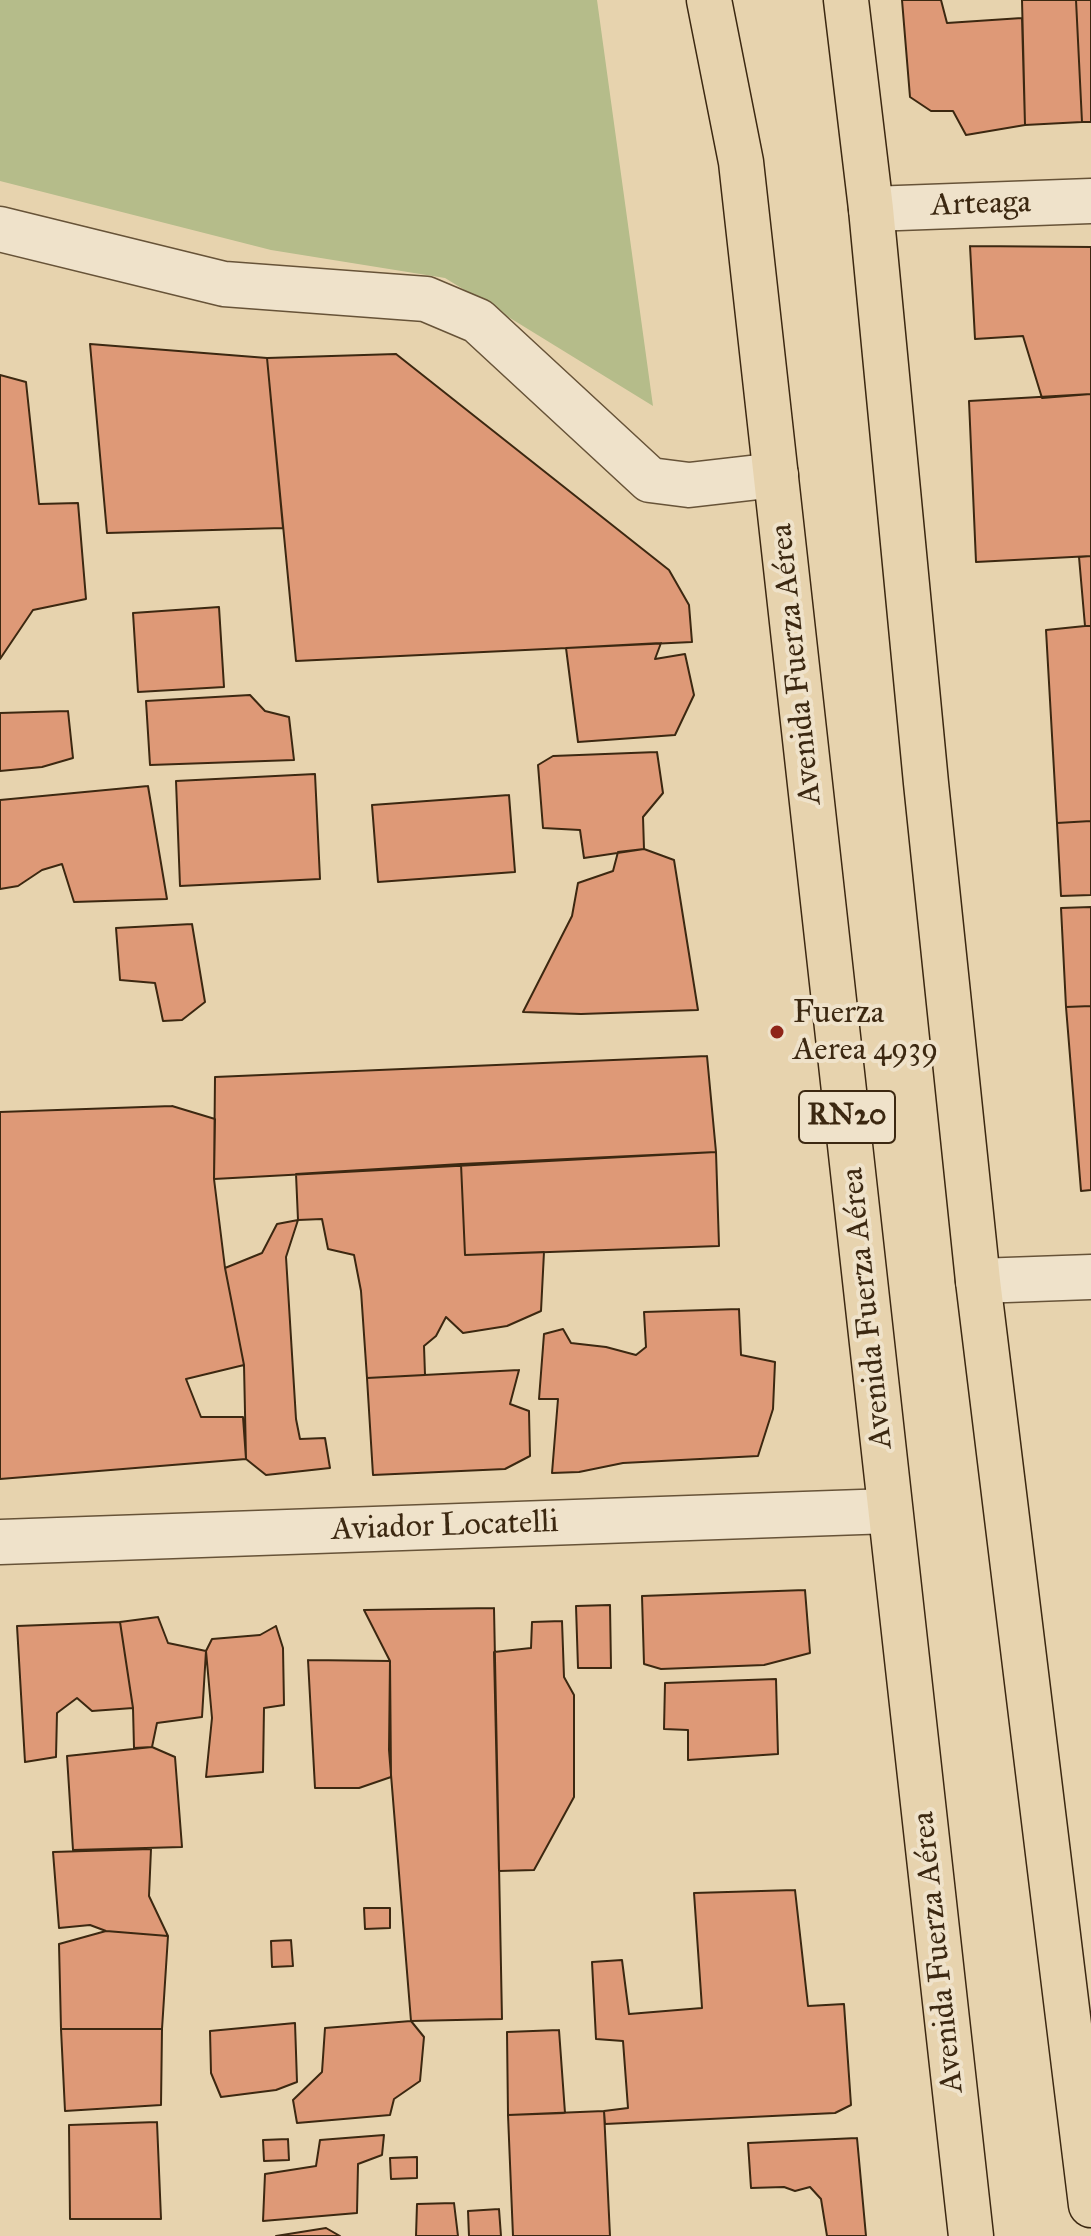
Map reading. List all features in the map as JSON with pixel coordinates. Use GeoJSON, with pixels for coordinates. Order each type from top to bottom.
{"type":"FeatureCollection","features":[{"type":"Feature","properties":{"kind":"main road","name":"Avenida Fuerza Aérea"},"geometry":{"type":"LineString","coordinates":[[709,0],[741,162],[971,2236]]}},
{"type":"Feature","properties":{"kind":"main road"},"geometry":{"type":"LineString","coordinates":[[846,0],[871,209],[924,768],[978,1281],[1091,2205]]}},
{"type":"Feature","properties":{"kind":"street","name":"Arteaga"},"geometry":{"type":"LineString","coordinates":[[871,209],[1091,201]]}},
{"type":"Feature","properties":{"kind":"street"},"geometry":{"type":"LineString","coordinates":[[0,229],[224,284],[426,299],[478,321],[650,480],[689,485],[776,475]]}},
{"type":"Feature","properties":{"kind":"street"},"geometry":{"type":"LineString","coordinates":[[978,1281],[1091,1277]]}},
{"type":"Feature","properties":{"kind":"street","name":"Aviador Locatelli"},"geometry":{"type":"LineString","coordinates":[[0,1542],[890,1511]]}},
{"type":"Feature","properties":{"kind":"green space"},"geometry":{"type":"Polygon","coordinates":[[[0,0],[597,0],[653,406],[445,278],[271,250],[0,181],[0,0]]]}},
{"type":"Feature","properties":{"kind":"building"},"geometry":{"type":"Polygon","coordinates":[[[902,0],[941,0],[947,23],[1022,18],[1025,125],[966,135],[953,111],[931,111],[910,97],[902,0]]]}},
{"type":"Feature","properties":{"kind":"building"},"geometry":{"type":"Polygon","coordinates":[[[1022,0],[1076,0],[1082,122],[1025,125],[1022,0]]]}},
{"type":"Feature","properties":{"kind":"building"},"geometry":{"type":"Polygon","coordinates":[[[1076,0],[1091,0],[1091,122],[1082,122],[1076,0]]]}},
{"type":"Feature","properties":{"kind":"building"},"geometry":{"type":"Polygon","coordinates":[[[970,246],[1091,247],[1091,394],[1042,398],[1023,336],[975,339],[970,246]]]}},
{"type":"Feature","properties":{"kind":"building"},"geometry":{"type":"Polygon","coordinates":[[[90,344],[267,358],[283,528],[107,533],[90,344]]]}},
{"type":"Feature","properties":{"kind":"building"},"geometry":{"type":"Polygon","coordinates":[[[396,354],[669,570],[689,605],[692,642],[296,661],[267,358],[396,354]]]}},
{"type":"Feature","properties":{"kind":"building"},"geometry":{"type":"Polygon","coordinates":[[[0,375],[26,382],[39,504],[78,503],[86,599],[33,610],[0,659],[0,375]]]}},
{"type":"Feature","properties":{"kind":"building"},"geometry":{"type":"Polygon","coordinates":[[[1091,394],[1091,556],[976,562],[969,401],[1091,394]]]}},
{"type":"Feature","properties":{"kind":"building"},"geometry":{"type":"Polygon","coordinates":[[[1091,556],[1091,626],[1085,626],[1079,557],[1091,556]]]}},
{"type":"Feature","properties":{"kind":"building"},"geometry":{"type":"Polygon","coordinates":[[[219,607],[224,687],[138,692],[133,613],[219,607]]]}},
{"type":"Feature","properties":{"kind":"building"},"geometry":{"type":"Polygon","coordinates":[[[1091,626],[1091,821],[1057,823],[1046,630],[1091,626]]]}},
{"type":"Feature","properties":{"kind":"building"},"geometry":{"type":"Polygon","coordinates":[[[661,643],[655,659],[685,654],[694,695],[675,735],[578,742],[566,648],[661,643]]]}},
{"type":"Feature","properties":{"kind":"building"},"geometry":{"type":"Polygon","coordinates":[[[250,695],[265,711],[289,717],[294,760],[150,765],[146,701],[250,695]]]}},
{"type":"Feature","properties":{"kind":"building"},"geometry":{"type":"Polygon","coordinates":[[[68,711],[73,758],[42,767],[0,771],[0,713],[68,711]]]}},
{"type":"Feature","properties":{"kind":"building"},"geometry":{"type":"Polygon","coordinates":[[[657,752],[663,793],[643,817],[644,849],[584,858],[580,830],[543,828],[538,765],[553,756],[657,752]]]}},
{"type":"Feature","properties":{"kind":"building"},"geometry":{"type":"Polygon","coordinates":[[[315,774],[320,879],[180,886],[176,781],[315,774]]]}},
{"type":"Feature","properties":{"kind":"building"},"geometry":{"type":"Polygon","coordinates":[[[148,786],[167,899],[74,902],[62,864],[42,870],[18,886],[0,889],[0,800],[148,786]]]}},
{"type":"Feature","properties":{"kind":"building"},"geometry":{"type":"Polygon","coordinates":[[[509,795],[515,872],[378,882],[372,805],[509,795]]]}},
{"type":"Feature","properties":{"kind":"building"},"geometry":{"type":"Polygon","coordinates":[[[1091,821],[1091,895],[1061,896],[1057,823],[1091,821]]]}},
{"type":"Feature","properties":{"kind":"building"},"geometry":{"type":"Polygon","coordinates":[[[644,849],[674,860],[698,1010],[581,1014],[523,1012],[572,916],[578,883],[613,871],[618,852],[644,849]]]}},
{"type":"Feature","properties":{"kind":"building"},"geometry":{"type":"Polygon","coordinates":[[[1091,907],[1091,1006],[1066,1007],[1061,908],[1091,907]]]}},
{"type":"Feature","properties":{"kind":"building"},"geometry":{"type":"Polygon","coordinates":[[[192,924],[205,1002],[182,1020],[163,1021],[155,983],[120,980],[116,928],[192,924]]]}},
{"type":"Feature","properties":{"kind":"building"},"geometry":{"type":"Polygon","coordinates":[[[1091,1006],[1091,1190],[1081,1191],[1066,1007],[1091,1006]]]}},
{"type":"Feature","properties":{"kind":"building"},"geometry":{"type":"Polygon","coordinates":[[[707,1056],[716,1152],[214,1179],[215,1077],[707,1056]]]}},
{"type":"Feature","properties":{"kind":"building"},"geometry":{"type":"Polygon","coordinates":[[[172,1106],[215,1119],[214,1179],[225,1268],[244,1365],[186,1379],[201,1417],[243,1417],[246,1459],[0,1479],[0,1112],[172,1106]]]}},
{"type":"Feature","properties":{"kind":"building"},"geometry":{"type":"Polygon","coordinates":[[[716,1152],[719,1246],[465,1255],[461,1164],[716,1152]]]}},
{"type":"Feature","properties":{"kind":"building"},"geometry":{"type":"Polygon","coordinates":[[[461,1164],[465,1255],[544,1252],[541,1311],[507,1326],[463,1333],[446,1317],[436,1336],[424,1346],[425,1375],[367,1378],[361,1291],[354,1255],[328,1249],[322,1219],[298,1220],[296,1174],[461,1164]]]}},
{"type":"Feature","properties":{"kind":"building"},"geometry":{"type":"Polygon","coordinates":[[[298,1220],[286,1257],[296,1419],[300,1439],[325,1438],[330,1468],[266,1475],[246,1459],[244,1365],[225,1268],[262,1253],[277,1224],[298,1220]]]}},
{"type":"Feature","properties":{"kind":"building"},"geometry":{"type":"Polygon","coordinates":[[[739,1309],[741,1355],[775,1362],[773,1409],[758,1456],[623,1463],[579,1472],[552,1473],[558,1399],[539,1399],[544,1334],[563,1329],[571,1343],[606,1347],[636,1355],[646,1347],[644,1312],[739,1309]]]}},
{"type":"Feature","properties":{"kind":"building"},"geometry":{"type":"Polygon","coordinates":[[[519,1370],[510,1404],[529,1411],[530,1456],[505,1469],[373,1475],[367,1378],[519,1370]]]}},
{"type":"Feature","properties":{"kind":"building"},"geometry":{"type":"Polygon","coordinates":[[[805,1590],[810,1653],[764,1665],[661,1669],[644,1664],[642,1596],[805,1590]]]}},
{"type":"Feature","properties":{"kind":"building"},"geometry":{"type":"Polygon","coordinates":[[[610,1605],[611,1668],[578,1668],[576,1606],[610,1605]]]}},
{"type":"Feature","properties":{"kind":"building"},"geometry":{"type":"Polygon","coordinates":[[[494,1608],[502,2019],[411,2021],[389,1750],[390,1661],[364,1610],[494,1608]]]}},
{"type":"Feature","properties":{"kind":"building"},"geometry":{"type":"Polygon","coordinates":[[[158,1617],[168,1643],[206,1651],[202,1717],[157,1723],[152,1747],[134,1748],[133,1708],[120,1622],[158,1617]]]}},
{"type":"Feature","properties":{"kind":"building"},"geometry":{"type":"Polygon","coordinates":[[[562,1621],[564,1677],[574,1695],[574,1797],[534,1870],[499,1871],[494,1652],[531,1648],[532,1622],[562,1621]]]}},
{"type":"Feature","properties":{"kind":"building"},"geometry":{"type":"Polygon","coordinates":[[[120,1622],[133,1708],[92,1711],[77,1698],[57,1713],[56,1757],[25,1762],[17,1626],[120,1622]]]}},
{"type":"Feature","properties":{"kind":"building"},"geometry":{"type":"Polygon","coordinates":[[[276,1626],[283,1648],[284,1705],[264,1708],[263,1772],[206,1777],[212,1718],[206,1651],[212,1639],[260,1635],[276,1626]]]}},
{"type":"Feature","properties":{"kind":"building"},"geometry":{"type":"Polygon","coordinates":[[[308,1660],[390,1661],[391,1777],[359,1788],[315,1788],[308,1660]]]}},
{"type":"Feature","properties":{"kind":"building"},"geometry":{"type":"Polygon","coordinates":[[[776,1679],[778,1754],[688,1760],[688,1730],[664,1729],[665,1683],[776,1679]]]}},
{"type":"Feature","properties":{"kind":"building"},"geometry":{"type":"Polygon","coordinates":[[[152,1747],[175,1757],[182,1847],[73,1850],[67,1756],[152,1747]]]}},
{"type":"Feature","properties":{"kind":"building"},"geometry":{"type":"Polygon","coordinates":[[[151,1849],[149,1896],[168,1936],[106,1931],[90,1925],[59,1928],[53,1852],[151,1849]]]}},
{"type":"Feature","properties":{"kind":"building"},"geometry":{"type":"Polygon","coordinates":[[[795,1890],[808,2006],[844,2004],[851,2105],[835,2113],[605,2124],[604,2111],[628,2108],[623,2041],[596,2039],[592,1962],[622,1960],[629,2014],[702,2008],[694,1893],[795,1890]]]}},
{"type":"Feature","properties":{"kind":"building"},"geometry":{"type":"Polygon","coordinates":[[[364,1908],[390,1908],[390,1928],[365,1929],[364,1908]]]}},
{"type":"Feature","properties":{"kind":"building"},"geometry":{"type":"Polygon","coordinates":[[[106,1931],[168,1936],[162,2029],[61,2029],[59,1944],[106,1931]]]}},
{"type":"Feature","properties":{"kind":"building"},"geometry":{"type":"Polygon","coordinates":[[[291,1940],[293,1966],[272,1967],[271,1941],[291,1940]]]}},
{"type":"Feature","properties":{"kind":"building"},"geometry":{"type":"Polygon","coordinates":[[[411,2021],[424,2037],[420,2081],[394,2099],[390,2115],[297,2123],[293,2100],[322,2072],[325,2028],[411,2021]]]}},
{"type":"Feature","properties":{"kind":"building"},"geometry":{"type":"Polygon","coordinates":[[[295,2023],[297,2082],[276,2090],[221,2097],[211,2073],[210,2031],[295,2023]]]}},
{"type":"Feature","properties":{"kind":"building"},"geometry":{"type":"Polygon","coordinates":[[[61,2029],[162,2029],[161,2105],[65,2111],[61,2029]]]}},
{"type":"Feature","properties":{"kind":"building"},"geometry":{"type":"Polygon","coordinates":[[[559,2030],[565,2113],[508,2115],[507,2032],[559,2030]]]}},
{"type":"Feature","properties":{"kind":"building"},"geometry":{"type":"Polygon","coordinates":[[[604,2111],[610,2236],[513,2236],[508,2115],[604,2111]]]}},
{"type":"Feature","properties":{"kind":"building"},"geometry":{"type":"Polygon","coordinates":[[[157,2122],[161,2219],[70,2219],[69,2125],[157,2122]]]}},
{"type":"Feature","properties":{"kind":"building"},"geometry":{"type":"Polygon","coordinates":[[[384,2135],[382,2155],[358,2164],[357,2213],[263,2221],[265,2174],[316,2166],[320,2140],[384,2135]]]}},
{"type":"Feature","properties":{"kind":"building"},"geometry":{"type":"Polygon","coordinates":[[[857,2138],[866,2236],[827,2236],[821,2199],[810,2187],[795,2191],[784,2187],[751,2188],[748,2143],[857,2138]]]}},
{"type":"Feature","properties":{"kind":"building"},"geometry":{"type":"Polygon","coordinates":[[[288,2139],[289,2160],[264,2161],[263,2140],[288,2139]]]}},
{"type":"Feature","properties":{"kind":"building"},"geometry":{"type":"Polygon","coordinates":[[[417,2157],[417,2178],[391,2179],[390,2158],[417,2157]]]}},
{"type":"Feature","properties":{"kind":"building"},"geometry":{"type":"Polygon","coordinates":[[[454,2203],[458,2236],[416,2236],[417,2204],[454,2203]]]}},
{"type":"Feature","properties":{"kind":"building"},"geometry":{"type":"Polygon","coordinates":[[[499,2209],[501,2236],[469,2236],[468,2211],[499,2209]]]}},
{"type":"Feature","properties":{"kind":"building"},"geometry":{"type":"Polygon","coordinates":[[[326,2228],[340,2236],[276,2236],[326,2228]]]}},
{"type":"Feature","properties":{"kind":"place","name":"Fuerza Aerea 4939"},"geometry":{"type":"Point","coordinates":[777,1032]}}]}
